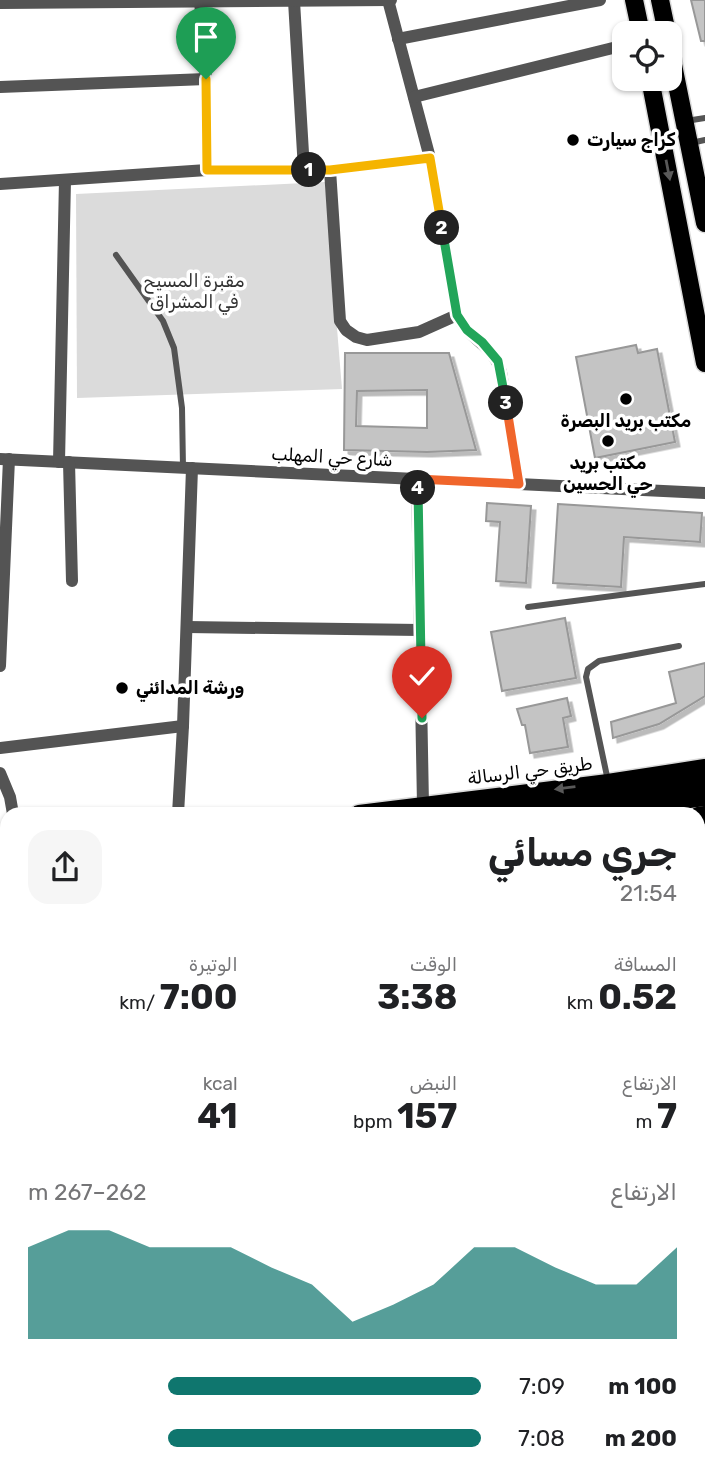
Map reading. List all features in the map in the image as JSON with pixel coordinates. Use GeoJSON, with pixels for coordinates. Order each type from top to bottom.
{"type":"FeatureCollection","features":[{"type":"Feature","properties":{"kind":"main road"},"geometry":{"type":"LineString","coordinates":[[634,0],[638,21]]}},
{"type":"Feature","properties":{"kind":"main road"},"geometry":{"type":"LineString","coordinates":[[660,0],[664,21]]}},
{"type":"Feature","properties":{"kind":"main road"},"geometry":{"type":"LineString","coordinates":[[652,91],[705,363]]}},
{"type":"Feature","properties":{"kind":"main road"},"geometry":{"type":"LineString","coordinates":[[679,91],[685,121],[697,142],[705,223]]}},
{"type":"Feature","properties":{"kind":"main road","name":"طريق حي الرسالة"},"geometry":{"type":"LineString","coordinates":[[409,807],[608,783],[700,768]]}},
{"type":"Feature","properties":{"kind":"main road","name":"طريق حي الرسالة"},"geometry":{"type":"LineString","coordinates":[[536,807],[705,783]]}},
{"type":"Feature","properties":{"kind":"main road"},"geometry":{"type":"LineString","coordinates":[[632,807],[705,797]]}},
{"type":"Feature","properties":{"kind":"street"},"geometry":{"type":"LineString","coordinates":[[0,3],[389,0],[430,158],[457,315],[467,330],[482,342],[498,361],[519,484]]}},
{"type":"Feature","properties":{"kind":"street"},"geometry":{"type":"LineString","coordinates":[[398,39],[600,0]]}},
{"type":"Feature","properties":{"kind":"street"},"geometry":{"type":"LineString","coordinates":[[200,1],[206,79],[207,170]]}},
{"type":"Feature","properties":{"kind":"street"},"geometry":{"type":"LineString","coordinates":[[294,1],[304,170]]}},
{"type":"Feature","properties":{"kind":"street"},"geometry":{"type":"LineString","coordinates":[[414,97],[612,48]]}},
{"type":"Feature","properties":{"kind":"street"},"geometry":{"type":"LineString","coordinates":[[0,87],[206,79]]}},
{"type":"Feature","properties":{"kind":"street"},"geometry":{"type":"LineString","coordinates":[[0,184],[207,170],[330,170],[430,158]]}},
{"type":"Feature","properties":{"kind":"street"},"geometry":{"type":"LineString","coordinates":[[330,170],[340,321],[346,330],[367,340],[419,332],[457,315]]}},
{"type":"Feature","properties":{"kind":"street"},"geometry":{"type":"LineString","coordinates":[[65,180],[64,462],[72,581]]}},
{"type":"Feature","properties":{"kind":"street"},"geometry":{"type":"LineString","coordinates":[[0,666],[5,459]]}},
{"type":"Feature","properties":{"kind":"street","name":"شارع حي المهلب"},"geometry":{"type":"LineString","coordinates":[[5,459],[705,493]]}},
{"type":"Feature","properties":{"kind":"street"},"geometry":{"type":"LineString","coordinates":[[178,807],[187,627],[187,468]]}},
{"type":"Feature","properties":{"kind":"street"},"geometry":{"type":"LineString","coordinates":[[417,479],[423,805]]}},
{"type":"Feature","properties":{"kind":"street"},"geometry":{"type":"LineString","coordinates":[[187,627],[420,630]]}},
{"type":"Feature","properties":{"kind":"street"},"geometry":{"type":"LineString","coordinates":[[0,748],[183,726]]}},
{"type":"Feature","properties":{"kind":"street"},"geometry":{"type":"LineString","coordinates":[[1,779],[12,807]]}},
{"type":"Feature","properties":{"kind":"lane"},"geometry":{"type":"LineString","coordinates":[[685,121],[705,118]]}},
{"type":"Feature","properties":{"kind":"lane"},"geometry":{"type":"LineString","coordinates":[[116,255],[163,321],[174,348],[187,468]]}},
{"type":"Feature","properties":{"kind":"lane"},"geometry":{"type":"LineString","coordinates":[[528,607],[705,584]]}},
{"type":"Feature","properties":{"kind":"lane"},"geometry":{"type":"LineString","coordinates":[[608,783],[586,677],[588,669],[599,661],[679,646]]}},
{"type":"Feature","properties":{"kind":"green space","name":"مقبرة المسيح في المشراق"},"geometry":{"type":"Polygon","coordinates":[[[325,182],[342,389],[77,398],[76,194],[325,182]]]}},
{"type":"Feature","properties":{"kind":"building"},"geometry":{"type":"Polygon","coordinates":[[[691,0],[705,0],[705,41],[701,41],[691,0]]]}},
{"type":"Feature","properties":{"kind":"building","name":"مكتب بريد البصرة"},"geometry":{"type":"Polygon","coordinates":[[[636,345],[638,353],[657,349],[675,442],[595,458],[576,357],[636,345]]]}},
{"type":"Feature","properties":{"kind":"building"},"geometry":{"type":"Polygon","coordinates":[[[345,353],[449,353],[476,450],[344,450],[345,353]],[[427,390],[357,391],[356,426],[427,428],[427,390]]]}},
{"type":"Feature","properties":{"kind":"building"},"geometry":{"type":"Polygon","coordinates":[[[487,503],[531,506],[526,583],[496,581],[500,522],[486,521],[487,503]]]}},
{"type":"Feature","properties":{"kind":"building"},"geometry":{"type":"Polygon","coordinates":[[[558,504],[702,513],[700,542],[624,537],[621,587],[553,583],[558,504]]]}},
{"type":"Feature","properties":{"kind":"building"},"geometry":{"type":"Polygon","coordinates":[[[565,618],[576,678],[502,691],[491,632],[565,618]]]}},
{"type":"Feature","properties":{"kind":"building"},"geometry":{"type":"Polygon","coordinates":[[[705,663],[705,696],[659,724],[613,738],[611,722],[676,703],[669,672],[705,663]]]}},
{"type":"Feature","properties":{"kind":"building"},"geometry":{"type":"Polygon","coordinates":[[[567,698],[571,716],[563,718],[568,747],[530,753],[525,725],[522,725],[517,709],[567,698]]]}},
{"type":"Feature","properties":{"kind":"place","name":"كراج سيارت"},"geometry":{"type":"Point","coordinates":[573,140]}},
{"type":"Feature","properties":{"kind":"place","name":"مكتب بريد البصرة"},"geometry":{"type":"Point","coordinates":[626,399]}},
{"type":"Feature","properties":{"kind":"place","name":"مكتب بريد حي الحسين"},"geometry":{"type":"Point","coordinates":[608,441]}},
{"type":"Feature","properties":{"kind":"place","name":"ورشة المدائني"},"geometry":{"type":"Point","coordinates":[122,688]}},
{"type":"Feature","properties":{"kind":"route"},"geometry":{"type":"LineString","coordinates":[[206,79],[207,170],[330,170],[430,158],[457,315],[467,330],[482,342],[498,361],[519,484],[417,479],[422,718]]}}]}
